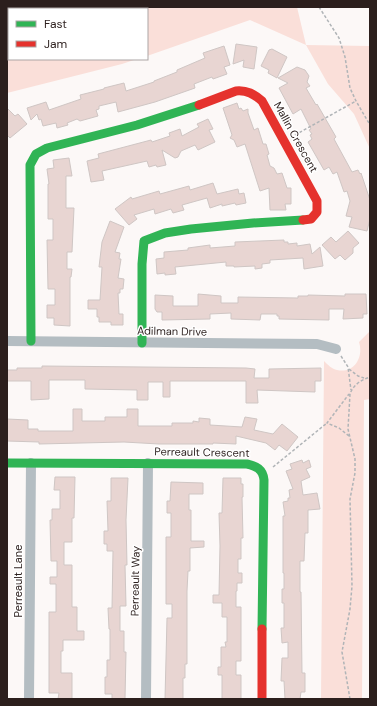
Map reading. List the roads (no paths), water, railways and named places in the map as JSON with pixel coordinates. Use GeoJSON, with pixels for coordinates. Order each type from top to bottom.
{"type":"FeatureCollection","features":[{"type":"Feature","properties":{"kind":"street","name":"Mallin Crescent"},"geometry":{"type":"LineString","coordinates":[[30,341],[30,165],[32,158],[38,152],[47,148],[137,125],[188,109],[236,91],[244,90],[252,93],[265,105],[315,196],[317,201],[317,212],[311,219],[191,229],[165,233],[144,241],[142,264],[142,342]]}},
{"type":"Feature","properties":{"kind":"street","name":"Adilman Drive"},"geometry":{"type":"LineString","coordinates":[[7,341],[318,344],[336,349]]}},
{"type":"Feature","properties":{"kind":"street","name":"Perreault Crescent"},"geometry":{"type":"LineString","coordinates":[[7,462],[247,464],[259,468],[264,475],[262,699]]}},
{"type":"Feature","properties":{"kind":"street","name":"Perreault Lane"},"geometry":{"type":"LineString","coordinates":[[29,699],[31,463]]}},
{"type":"Feature","properties":{"kind":"street","name":"Perreault Way"},"geometry":{"type":"LineString","coordinates":[[146,699],[148,463]]}}]}
